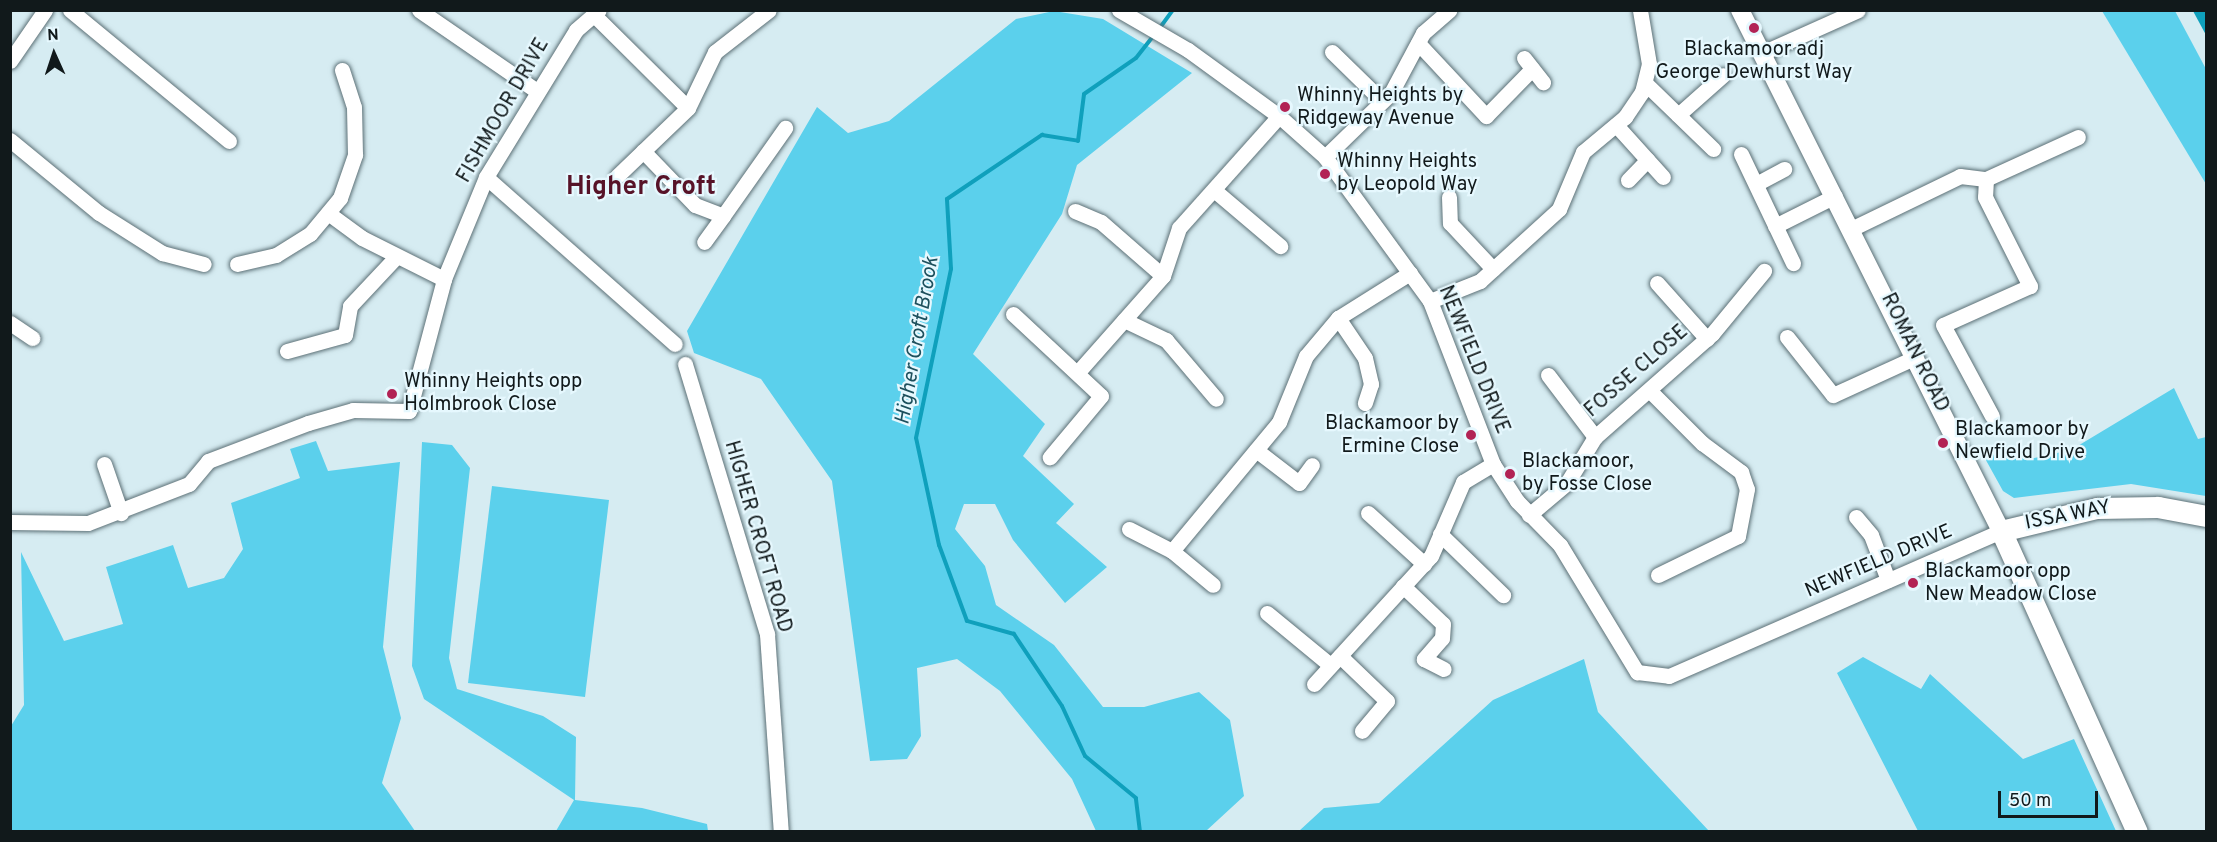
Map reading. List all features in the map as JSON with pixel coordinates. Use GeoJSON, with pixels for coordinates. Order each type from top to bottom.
{"type":"FeatureCollection","features":[{"type":"Feature","properties":{"kind":"main road","name":"ISSA WAY"},"geometry":{"type":"LineString","coordinates":[[2001,531],[2097,508],[2158,507],[2206,516]]}},
{"type":"Feature","properties":{"kind":"main road","name":"ROMAN ROAD"},"geometry":{"type":"LineString","coordinates":[[2001,531],[2137,831]]}},
{"type":"Feature","properties":{"kind":"street"},"geometry":{"type":"LineString","coordinates":[[10,61],[45,10]]}},
{"type":"Feature","properties":{"kind":"street"},"geometry":{"type":"LineString","coordinates":[[70,10],[229,141]]}},
{"type":"Feature","properties":{"kind":"street"},"geometry":{"type":"LineString","coordinates":[[419,10],[537,91]]}},
{"type":"Feature","properties":{"kind":"street"},"geometry":{"type":"LineString","coordinates":[[617,176],[688,108],[715,52],[770,10]]}},
{"type":"Feature","properties":{"kind":"street"},"geometry":{"type":"LineString","coordinates":[[1325,157],[1382,101],[1418,43],[1449,10]]}},
{"type":"Feature","properties":{"kind":"street"},"geometry":{"type":"LineString","coordinates":[[1430,301],[1480,281],[1559,209],[1583,152],[1616,125],[1645,83],[1648,34],[1640,10]]}},
{"type":"Feature","properties":{"kind":"street","name":"ROMAN ROAD"},"geometry":{"type":"LineString","coordinates":[[1740,10],[1916,357],[2001,531]]}},
{"type":"Feature","properties":{"kind":"street"},"geometry":{"type":"LineString","coordinates":[[1762,53],[1858,10]]}},
{"type":"Feature","properties":{"kind":"street","name":"NEWFIELD DRIVE"},"geometry":{"type":"LineString","coordinates":[[1120,11],[1188,50],[1279,116],[1325,157],[1430,301],[1493,464],[1528,514],[1552,535],[1580,575],[1626,660],[1650,677],[1669,676],[2001,531]]}},
{"type":"Feature","properties":{"kind":"street"},"geometry":{"type":"LineString","coordinates":[[596,13],[688,108]]}},
{"type":"Feature","properties":{"kind":"street","name":"FISHMOOR DRIVE"},"geometry":{"type":"LineString","coordinates":[[121,513],[189,484],[208,461],[308,423],[353,410],[407,413],[444,279],[486,177],[576,30],[596,13]]}},
{"type":"Feature","properties":{"kind":"street"},"geometry":{"type":"LineString","coordinates":[[1418,43],[1486,116],[1528,63],[1543,82]]}},
{"type":"Feature","properties":{"kind":"street"},"geometry":{"type":"LineString","coordinates":[[1332,52],[1382,101]]}},
{"type":"Feature","properties":{"kind":"street"},"geometry":{"type":"LineString","coordinates":[[237,264],[276,255],[310,234],[340,198],[355,155],[354,107],[342,70]]}},
{"type":"Feature","properties":{"kind":"street"},"geometry":{"type":"LineString","coordinates":[[1678,115],[1723,75]]}},
{"type":"Feature","properties":{"kind":"street"},"geometry":{"type":"LineString","coordinates":[[1645,83],[1713,149]]}},
{"type":"Feature","properties":{"kind":"street"},"geometry":{"type":"LineString","coordinates":[[1078,372],[1162,276],[1179,228],[1279,116]]}},
{"type":"Feature","properties":{"kind":"street"},"geometry":{"type":"LineString","coordinates":[[1616,125],[1663,177]]}},
{"type":"Feature","properties":{"kind":"street"},"geometry":{"type":"LineString","coordinates":[[704,242],[784,128]]}},
{"type":"Feature","properties":{"kind":"street"},"geometry":{"type":"LineString","coordinates":[[1851,229],[1960,176],[1986,179],[2078,137]]}},
{"type":"Feature","properties":{"kind":"street"},"geometry":{"type":"LineString","coordinates":[[10,140],[99,213],[162,253],[204,264]]}},
{"type":"Feature","properties":{"kind":"street"},"geometry":{"type":"LineString","coordinates":[[643,151],[695,205],[723,216]]}},
{"type":"Feature","properties":{"kind":"street"},"geometry":{"type":"LineString","coordinates":[[1741,154],[1793,263]]}},
{"type":"Feature","properties":{"kind":"street"},"geometry":{"type":"LineString","coordinates":[[1628,180],[1647,160]]}},
{"type":"Feature","properties":{"kind":"street"},"geometry":{"type":"LineString","coordinates":[[1756,184],[1784,169]]}},
{"type":"Feature","properties":{"kind":"street"},"geometry":{"type":"LineString","coordinates":[[486,177],[675,344]]}},
{"type":"Feature","properties":{"kind":"street"},"geometry":{"type":"LineString","coordinates":[[1986,179],[1985,197],[2030,286],[1942,325],[1992,416]]}},
{"type":"Feature","properties":{"kind":"street"},"geometry":{"type":"LineString","coordinates":[[1214,190],[1280,246]]}},
{"type":"Feature","properties":{"kind":"street"},"geometry":{"type":"LineString","coordinates":[[1775,226],[1835,196]]}},
{"type":"Feature","properties":{"kind":"street"},"geometry":{"type":"LineString","coordinates":[[1449,197],[1450,223],[1493,269]]}},
{"type":"Feature","properties":{"kind":"street"},"geometry":{"type":"LineString","coordinates":[[1075,211],[1101,222],[1162,276]]}},
{"type":"Feature","properties":{"kind":"street"},"geometry":{"type":"LineString","coordinates":[[328,213],[396,257],[444,279]]}},
{"type":"Feature","properties":{"kind":"street"},"geometry":{"type":"LineString","coordinates":[[287,351],[345,334],[350,306],[396,257]]}},
{"type":"Feature","properties":{"kind":"street","name":"FOSSE CLOSE"},"geometry":{"type":"LineString","coordinates":[[1528,514],[1568,483],[1595,437],[1707,339],[1764,271]]}},
{"type":"Feature","properties":{"kind":"street"},"geometry":{"type":"LineString","coordinates":[[1172,551],[1279,422],[1306,356],[1338,318],[1410,273]]}},
{"type":"Feature","properties":{"kind":"street","name":"FOSSE CLOSE"},"geometry":{"type":"LineString","coordinates":[[1657,283],[1707,339]]}},
{"type":"Feature","properties":{"kind":"street"},"geometry":{"type":"LineString","coordinates":[[1013,314],[1078,372],[1101,396],[1050,457]]}},
{"type":"Feature","properties":{"kind":"street"},"geometry":{"type":"LineString","coordinates":[[1338,318],[1365,358],[1371,384],[1365,403]]}},
{"type":"Feature","properties":{"kind":"street"},"geometry":{"type":"LineString","coordinates":[[1124,320],[1166,340],[1216,399]]}},
{"type":"Feature","properties":{"kind":"street"},"geometry":{"type":"LineString","coordinates":[[10,323],[32,338]]}},
{"type":"Feature","properties":{"kind":"street"},"geometry":{"type":"LineString","coordinates":[[1787,337],[1833,394],[1916,357]]}},
{"type":"Feature","properties":{"kind":"street","name":"HIGHER CROFT ROAD"},"geometry":{"type":"LineString","coordinates":[[685,364],[766,634],[781,831]]}},
{"type":"Feature","properties":{"kind":"street","name":"FOSSE CLOSE"},"geometry":{"type":"LineString","coordinates":[[1548,375],[1595,437]]}},
{"type":"Feature","properties":{"kind":"street"},"geometry":{"type":"LineString","coordinates":[[1650,391],[1702,443],[1741,472],[1747,489],[1738,536],[1658,575]]}},
{"type":"Feature","properties":{"kind":"street"},"geometry":{"type":"LineString","coordinates":[[1256,450],[1299,483],[1312,465]]}},
{"type":"Feature","properties":{"kind":"street"},"geometry":{"type":"LineString","coordinates":[[10,522],[88,523],[121,513],[104,464]]}},
{"type":"Feature","properties":{"kind":"street"},"geometry":{"type":"LineString","coordinates":[[1314,684],[1424,564],[1463,482],[1493,464]]}},
{"type":"Feature","properties":{"kind":"street"},"geometry":{"type":"LineString","coordinates":[[1368,513],[1424,564]]}},
{"type":"Feature","properties":{"kind":"street"},"geometry":{"type":"LineString","coordinates":[[1856,517],[1871,535],[1888,580]]}},
{"type":"Feature","properties":{"kind":"street"},"geometry":{"type":"LineString","coordinates":[[1129,529],[1172,551],[1213,585]]}},
{"type":"Feature","properties":{"kind":"street"},"geometry":{"type":"LineString","coordinates":[[1440,534],[1503,594]]}},
{"type":"Feature","properties":{"kind":"street"},"geometry":{"type":"LineString","coordinates":[[1403,586],[1443,624],[1442,638],[1424,659],[1444,669]]}},
{"type":"Feature","properties":{"kind":"street"},"geometry":{"type":"LineString","coordinates":[[1267,613],[1387,701],[1362,731]]}},
{"type":"Feature","properties":{"kind":"shaded area"},"geometry":{"type":"Polygon","coordinates":[[[1054,11],[1103,19],[1192,73],[1077,165],[1062,214],[973,354],[1045,424],[1023,456],[1074,504],[1056,523],[1107,567],[1065,603],[1013,540],[995,504],[964,504],[955,529],[985,566],[996,605],[1054,645],[1103,707],[1144,707],[1199,692],[1230,720],[1244,796],[1206,831],[1096,831],[1072,779],[1000,691],[957,659],[917,668],[921,736],[907,759],[870,761],[832,481],[761,379],[694,353],[687,331],[817,107],[848,133],[889,121],[1016,19],[1054,11]]]}},
{"type":"Feature","properties":{"kind":"shaded area"},"geometry":{"type":"Polygon","coordinates":[[[2102,11],[2175,11],[2206,69],[2206,184],[2102,11]]]}},
{"type":"Feature","properties":{"kind":"shaded area"},"geometry":{"type":"Polygon","coordinates":[[[2193,11],[2206,11],[2206,35],[2193,11]]]}},
{"type":"Feature","properties":{"kind":"shaded area"},"geometry":{"type":"Polygon","coordinates":[[[2174,388],[2198,439],[2206,437],[2206,496],[2131,484],[2014,498],[2003,491],[1982,453],[2030,459],[2071,450],[2174,388]]]}},
{"type":"Feature","properties":{"kind":"shaded area"},"geometry":{"type":"Polygon","coordinates":[[[316,441],[328,471],[400,462],[383,647],[401,718],[382,783],[415,831],[11,831],[11,726],[24,705],[21,552],[64,641],[123,624],[106,567],[173,545],[188,588],[224,578],[243,549],[231,503],[300,478],[290,449],[316,441]]]}},
{"type":"Feature","properties":{"kind":"shaded area"},"geometry":{"type":"Polygon","coordinates":[[[422,442],[452,445],[470,468],[449,658],[457,689],[543,716],[576,737],[575,800],[642,808],[707,824],[708,831],[556,831],[574,800],[424,699],[412,666],[422,442]]]}},
{"type":"Feature","properties":{"kind":"shaded area"},"geometry":{"type":"Polygon","coordinates":[[[492,486],[609,500],[585,697],[468,683],[492,486]]]}},
{"type":"Feature","properties":{"kind":"shaded area"},"geometry":{"type":"Polygon","coordinates":[[[1863,657],[1921,689],[1930,674],[2023,759],[2074,739],[2116,831],[1918,831],[1837,673],[1863,657]]]}},
{"type":"Feature","properties":{"kind":"shaded area"},"geometry":{"type":"Polygon","coordinates":[[[1584,659],[1598,712],[1709,831],[1299,831],[1324,808],[1379,803],[1493,700],[1584,659]]]}},
{"type":"Feature","properties":{"kind":"waterway","name":"Higher Croft Brook"},"geometry":{"type":"LineString","coordinates":[[1159,29],[1173,10]]}},
{"type":"Feature","properties":{"kind":"waterway","name":"Higher Croft Brook"},"geometry":{"type":"LineString","coordinates":[[1140,832],[1136,798],[1085,756],[1062,706],[1014,634],[967,621],[939,545],[916,438],[951,269],[947,199],[1042,135],[1078,141],[1084,94],[1136,58],[1154,35]]}},
{"type":"Feature","properties":{"kind":"place","name":"Blackamoor adj George Dewhurst Way"},"geometry":{"type":"Point","coordinates":[1754,28]}},
{"type":"Feature","properties":{"kind":"place","name":"Whinny Heights by Ridgeway Avenue"},"geometry":{"type":"Point","coordinates":[1285,107]}},
{"type":"Feature","properties":{"kind":"place","name":"Whinny Heights by Leopold Way"},"geometry":{"type":"Point","coordinates":[1325,174]}},
{"type":"Feature","properties":{"kind":"place","name":"Whinny Heights opp Holmbrook Close"},"geometry":{"type":"Point","coordinates":[392,394]}},
{"type":"Feature","properties":{"kind":"place","name":"Blackamoor by Ermine Close"},"geometry":{"type":"Point","coordinates":[1471,435]}},
{"type":"Feature","properties":{"kind":"place","name":"Blackamoor by Newfield Drive"},"geometry":{"type":"Point","coordinates":[1943,443]}},
{"type":"Feature","properties":{"kind":"place","name":"Blackamoor, by Fosse Close"},"geometry":{"type":"Point","coordinates":[1510,474]}},
{"type":"Feature","properties":{"kind":"place","name":"Blackamoor opp New Meadow Close"},"geometry":{"type":"Point","coordinates":[1913,583]}},
{"type":"Feature","properties":{"kind":"district","name":"Higher Croft"},"geometry":{"type":"Point","coordinates":[641,188]}}]}
